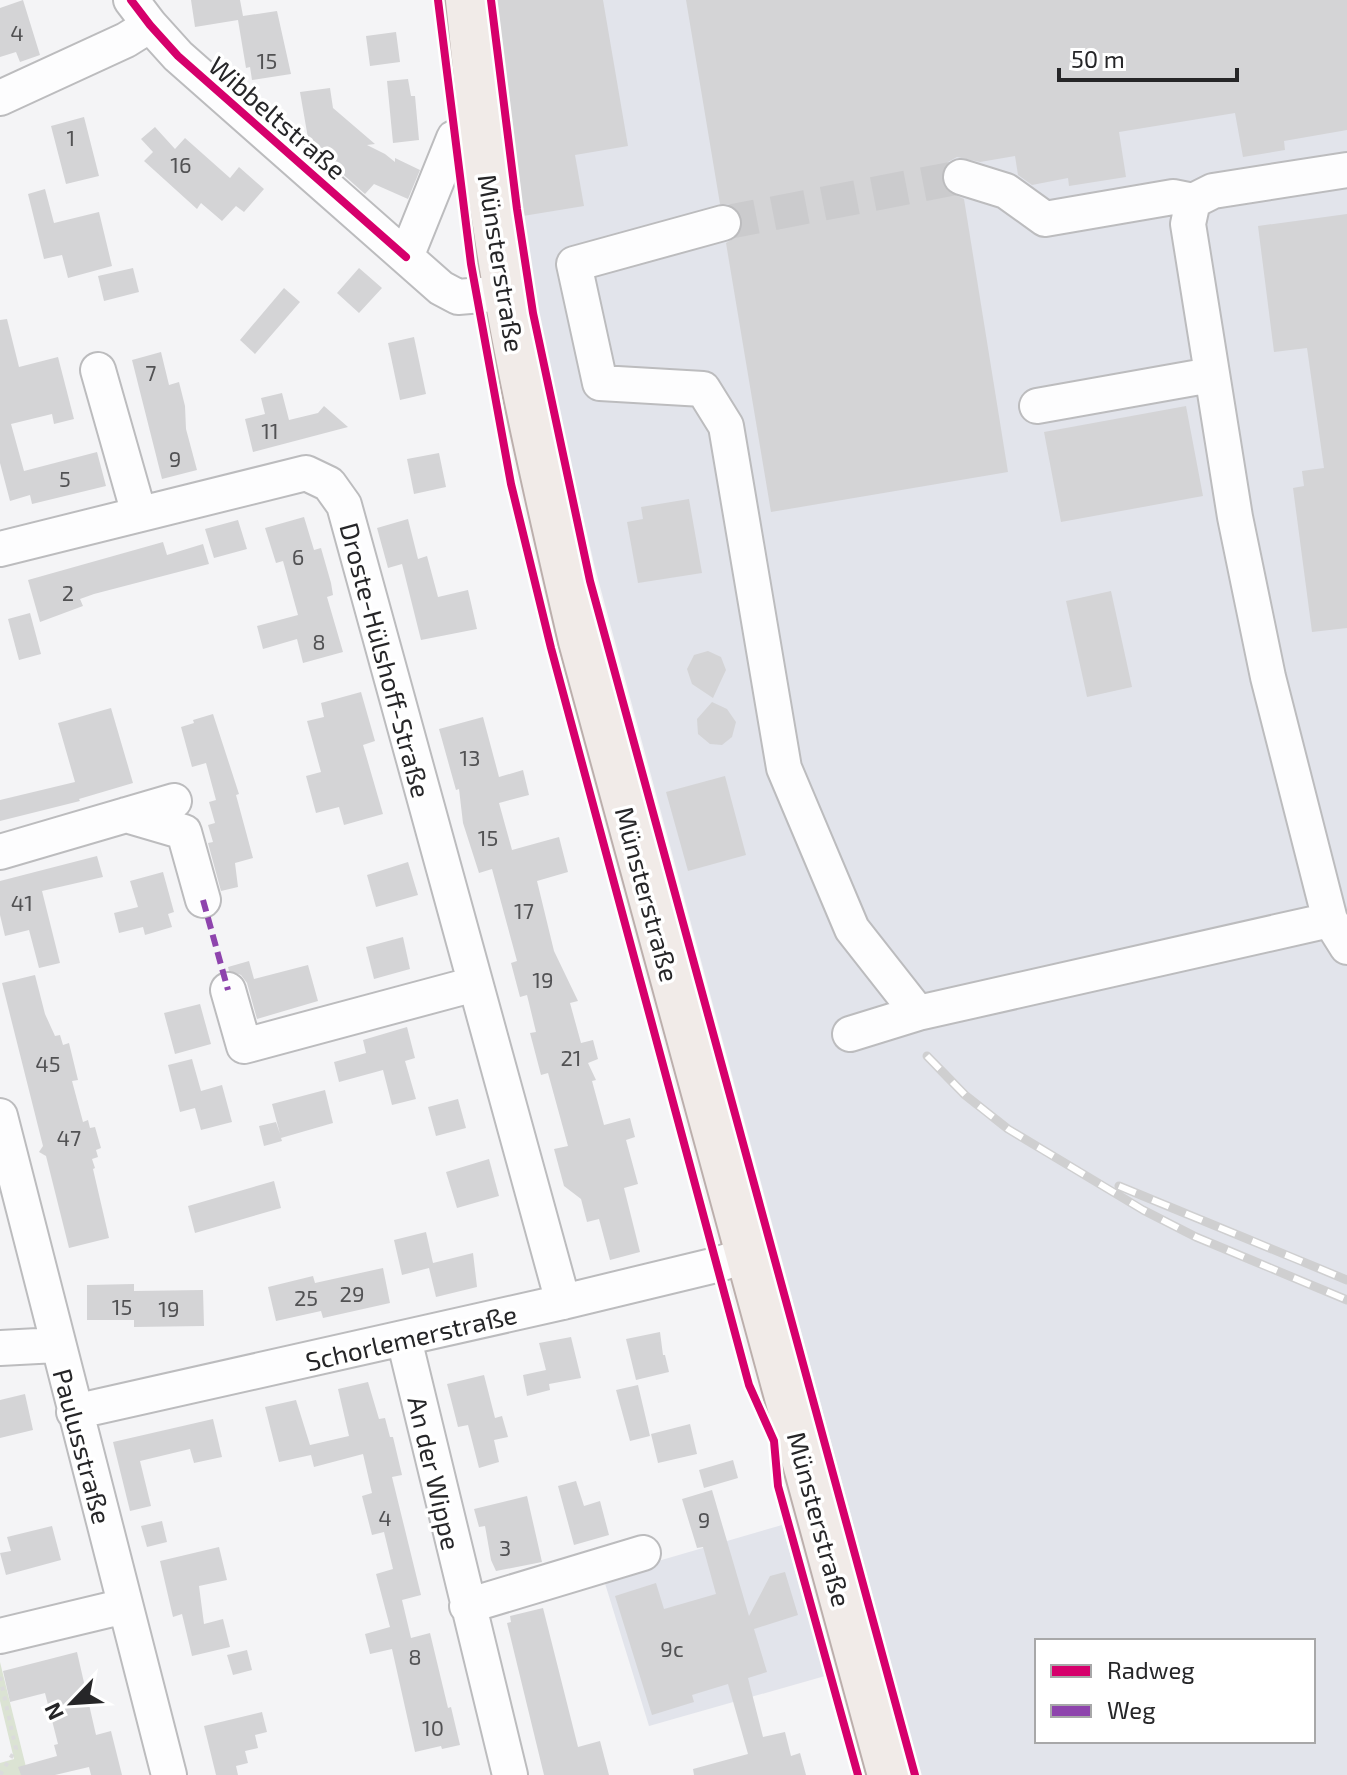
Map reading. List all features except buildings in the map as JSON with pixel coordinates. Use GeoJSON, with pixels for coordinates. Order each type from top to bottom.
{"type":"FeatureCollection","features":[{"type":"Feature","properties":{"kind":"main road","name":"Münsterstraße"},"geometry":{"type":"LineString","coordinates":[[467,0],[505,293],[540,470],[580,641],[889,1775]]}},
{"type":"Feature","properties":{"kind":"street"},"geometry":{"type":"LineString","coordinates":[[0,98],[126,40],[140,13]]}},
{"type":"Feature","properties":{"kind":"street","name":"Wibbeltstraße"},"geometry":{"type":"LineString","coordinates":[[140,13],[178,56],[441,288],[458,297],[505,293]]}},
{"type":"Feature","properties":{"kind":"street"},"geometry":{"type":"LineString","coordinates":[[406,257],[454,138],[482,134]]}},
{"type":"Feature","properties":{"kind":"street"},"geometry":{"type":"LineString","coordinates":[[961,177],[1006,191],[1045,219],[1173,197],[1193,201],[1213,191],[1347,170]]}},
{"type":"Feature","properties":{"kind":"street"},"geometry":{"type":"LineString","coordinates":[[850,1034],[918,1013],[1342,939],[1268,677],[1235,517],[1188,224],[1193,201]]}},
{"type":"Feature","properties":{"kind":"street"},"geometry":{"type":"LineString","coordinates":[[723,223],[574,264],[600,383],[703,389],[726,426],[784,768],[852,929],[918,1013]]}},
{"type":"Feature","properties":{"kind":"street"},"geometry":{"type":"LineString","coordinates":[[98,370],[139,514]]}},
{"type":"Feature","properties":{"kind":"street"},"geometry":{"type":"LineString","coordinates":[[1037,406],[1211,375]]}},
{"type":"Feature","properties":{"kind":"street","name":"Droste-Hülshoff-Straße"},"geometry":{"type":"LineString","coordinates":[[0,549],[306,473],[329,484],[344,505],[563,1302]]}},
{"type":"Feature","properties":{"kind":"street"},"geometry":{"type":"LineString","coordinates":[[0,852],[174,801]]}},
{"type":"Feature","properties":{"kind":"street"},"geometry":{"type":"LineString","coordinates":[[126,815],[184,832],[203,900]]}},
{"type":"Feature","properties":{"kind":"street"},"geometry":{"type":"LineString","coordinates":[[228,990],[244,1046],[475,984]]}},
{"type":"Feature","properties":{"kind":"street","name":"Paulusstraße"},"geometry":{"type":"LineString","coordinates":[[0,1116],[169,1775]]}},
{"type":"Feature","properties":{"kind":"street","name":"Schorlemerstraße"},"geometry":{"type":"LineString","coordinates":[[74,1412],[563,1302],[746,1255]]}},
{"type":"Feature","properties":{"kind":"street","name":"An der Wippe"},"geometry":{"type":"LineString","coordinates":[[404,1339],[510,1775]]}},
{"type":"Feature","properties":{"kind":"street"},"geometry":{"type":"LineString","coordinates":[[0,1348],[57,1345]]}},
{"type":"Feature","properties":{"kind":"street"},"geometry":{"type":"LineString","coordinates":[[467,1606],[643,1553]]}},
{"type":"Feature","properties":{"kind":"street"},"geometry":{"type":"LineString","coordinates":[[0,1636],[125,1606]]}},
{"type":"Feature","properties":{"kind":"path"},"geometry":{"type":"LineString","coordinates":[[0,1677],[16,1749],[0,1775]]}},
{"type":"Feature","properties":{"kind":"shaded area"},"geometry":{"type":"Polygon","coordinates":[[[496,0],[1347,0],[1347,1775],[921,1775],[595,568],[533,301],[496,0]]]}},
{"type":"Feature","properties":{"kind":"shaded area"},"geometry":{"type":"Polygon","coordinates":[[[782,1525],[825,1676],[649,1726],[603,1577],[782,1525]]]}},
{"type":"Feature","properties":{"kind":"green space"},"geometry":{"type":"Polygon","coordinates":[[[0,1662],[28,1775],[0,1775],[0,1763],[14,1759],[0,1701],[0,1662]]]}},
{"type":"Feature","properties":{"kind":"tunnel"},"geometry":{"type":"LineString","coordinates":[[723,223],[961,177]]}},
{"type":"Feature","properties":{"kind":"railway"},"geometry":{"type":"LineString","coordinates":[[927,1056],[965,1095],[1008,1129],[1143,1210],[1196,1237],[1347,1300]]}},
{"type":"Feature","properties":{"kind":"railway"},"geometry":{"type":"LineString","coordinates":[[1119,1186],[1347,1280]]}},
{"type":"Feature","properties":{"kind":"marked path"},"geometry":{"type":"LineString","coordinates":[[203,900],[228,990]]}},
{"type":"Feature","properties":{"kind":"cycle path"},"geometry":{"type":"LineString","coordinates":[[131,0],[178,56],[406,257]]}},
{"type":"Feature","properties":{"kind":"cycle path"},"geometry":{"type":"LineString","coordinates":[[438,0],[471,264],[511,484],[551,648],[749,1385],[774,1441],[778,1486],[858,1775]]}},
{"type":"Feature","properties":{"kind":"cycle path"},"geometry":{"type":"LineString","coordinates":[[491,0],[533,313],[590,581],[915,1775]]}}]}
